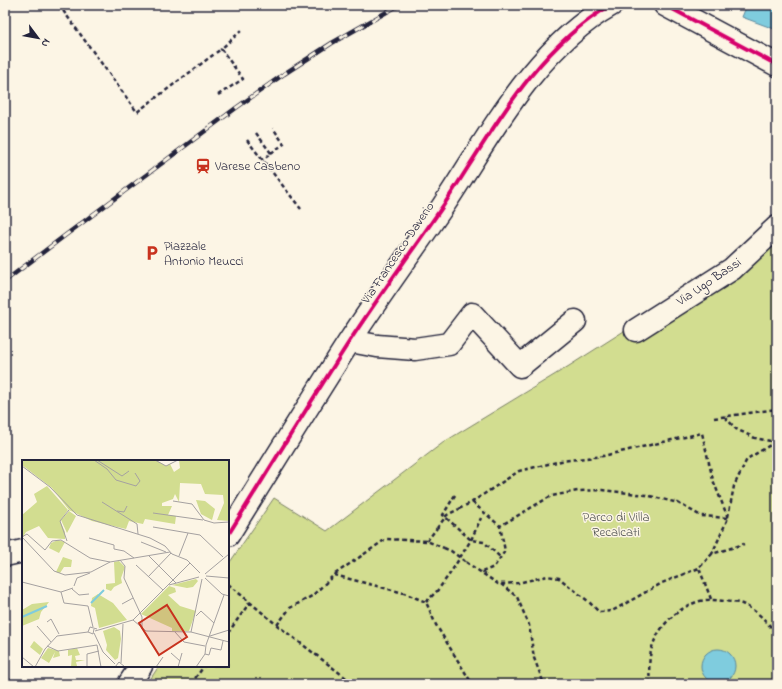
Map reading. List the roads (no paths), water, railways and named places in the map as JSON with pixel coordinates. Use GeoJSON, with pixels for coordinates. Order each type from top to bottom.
{"type":"FeatureCollection","features":[{"type":"Feature","properties":{"kind":"street","name":"Via Francesco Daverio"},"geometry":{"type":"LineString","coordinates":[[229,532],[350,340],[444,204],[506,108],[533,74],[564,40],[596,14],[611,5]]}},
{"type":"Feature","properties":{"kind":"street"},"geometry":{"type":"LineString","coordinates":[[665,5],[777,65]]}},
{"type":"Feature","properties":{"kind":"street","name":"Via Ugo Bassi"},"geometry":{"type":"LineString","coordinates":[[636,330],[732,269],[777,227]]}},
{"type":"Feature","properties":{"kind":"street"},"geometry":{"type":"LineString","coordinates":[[350,340],[377,346],[415,350],[448,344],[472,314],[520,366],[575,321]]}},
{"type":"Feature","properties":{"kind":"street"},"geometry":{"type":"LineString","coordinates":[[5,556],[22,551]]}},
{"type":"Feature","properties":{"kind":"street"},"geometry":{"type":"LineString","coordinates":[[128,684],[140,667]]}},
{"type":"Feature","properties":{"kind":"water"},"geometry":{"type":"Polygon","coordinates":[[[747,5],[777,6],[777,30],[742,17],[747,5]]]}},
{"type":"Feature","properties":{"kind":"water"},"geometry":{"type":"Polygon","coordinates":[[[718,649],[730,654],[735,666],[730,678],[718,683],[706,678],[701,666],[706,654],[718,649]]]}},
{"type":"Feature","properties":{"kind":"railway"},"geometry":{"type":"LineString","coordinates":[[5,281],[236,108],[284,74],[332,43],[399,5]]}},
{"type":"Feature","properties":{"kind":"place","name":"Varese Casbeno"},"geometry":{"type":"Point","coordinates":[203,166]}},
{"type":"Feature","properties":{"kind":"place","name":"Piazzale Antonio Meucci"},"geometry":{"type":"Point","coordinates":[152,253]}},
{"type":"Feature","properties":{"kind":"park label","name":"Parco di Villa Recalcati"},"geometry":{"type":"Point","coordinates":[616,524]}}]}
